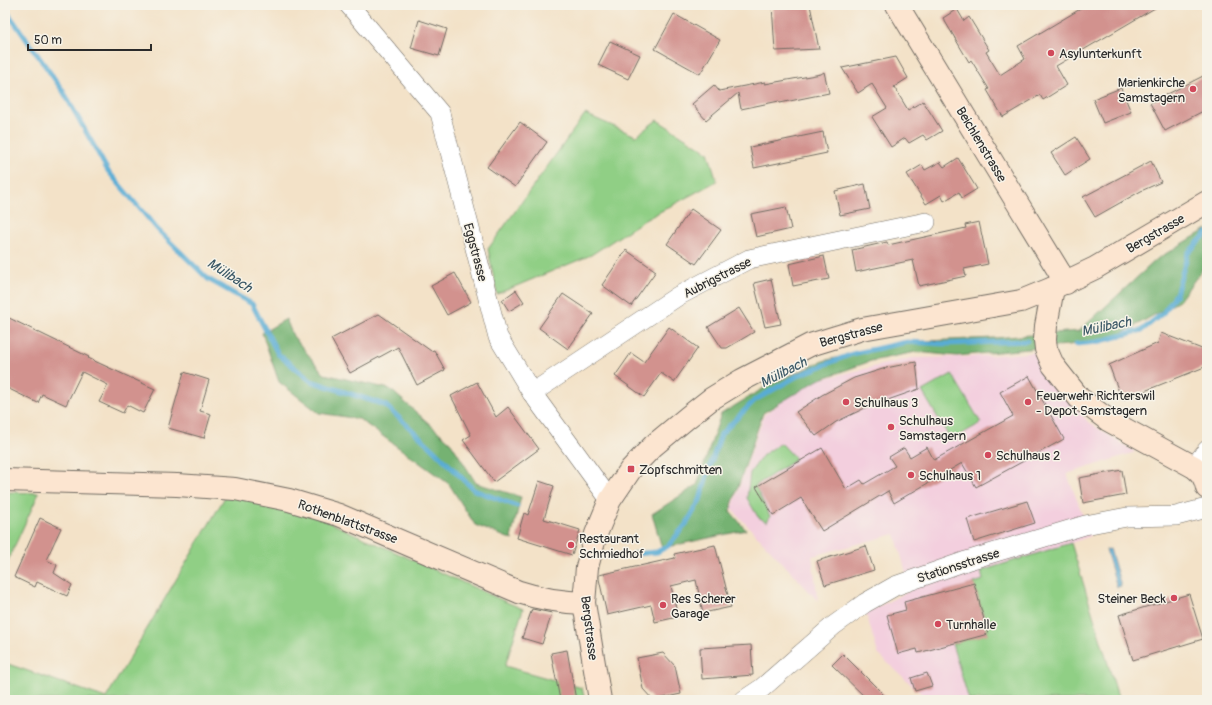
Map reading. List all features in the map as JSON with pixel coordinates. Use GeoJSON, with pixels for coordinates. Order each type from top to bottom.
{"type":"FeatureCollection","features":[{"type":"Feature","properties":{"kind":"street","name":"Eggstrasse"},"geometry":{"type":"LineString","coordinates":[[349,5],[440,113],[498,337],[532,392],[610,500]]}},
{"type":"Feature","properties":{"kind":"street","name":"Beichlenstrasse"},"geometry":{"type":"LineString","coordinates":[[897,5],[1060,285]]}},
{"type":"Feature","properties":{"kind":"street","name":"Bergstrasse"},"geometry":{"type":"LineString","coordinates":[[600,700],[584,603],[585,576],[589,556],[610,500],[631,469],[653,446],[711,399],[742,380],[810,345],[862,329],[1021,301],[1060,285],[1095,268],[1207,202]]}},
{"type":"Feature","properties":{"kind":"street","name":"Aubrigstrasse"},"geometry":{"type":"LineString","coordinates":[[532,392],[678,296],[749,259],[926,222]]}},
{"type":"Feature","properties":{"kind":"street"},"geometry":{"type":"LineString","coordinates":[[1060,285],[1046,326],[1046,345],[1053,365],[1079,398],[1108,420],[1201,458],[1200,471],[1205,478],[1207,488]]}},
{"type":"Feature","properties":{"kind":"street","name":"Rothenblattstrasse"},"geometry":{"type":"LineString","coordinates":[[5,480],[177,485],[235,489],[289,500],[339,515],[519,592],[554,601],[584,603]]}},
{"type":"Feature","properties":{"kind":"street","name":"Stationsstrasse"},"geometry":{"type":"LineString","coordinates":[[744,700],[762,688],[833,626],[865,603],[895,586],[966,561],[1085,525],[1127,517],[1176,516],[1207,508]]}},
{"type":"Feature","properties":{"kind":"shaded area"},"geometry":{"type":"Polygon","coordinates":[[[1040,352],[1046,365],[1087,421],[1135,452],[1067,474],[1091,536],[1071,543],[1119,700],[928,700],[878,654],[866,613],[911,590],[895,534],[812,556],[818,601],[732,509],[764,415],[809,382],[911,358],[970,357],[1040,352]]]}},
{"type":"Feature","properties":{"kind":"green space"},"geometry":{"type":"Polygon","coordinates":[[[585,114],[636,136],[657,120],[708,152],[717,181],[643,221],[591,255],[497,294],[488,249],[585,114]]]}},
{"type":"Feature","properties":{"kind":"green space"},"geometry":{"type":"Polygon","coordinates":[[[1207,229],[1207,263],[1179,301],[1108,341],[957,356],[916,352],[871,361],[818,380],[763,413],[730,511],[746,530],[662,548],[652,514],[697,485],[721,414],[769,385],[823,361],[903,342],[995,338],[1079,331],[1157,259],[1207,229]]]}},
{"type":"Feature","properties":{"kind":"green space"},"geometry":{"type":"Polygon","coordinates":[[[286,319],[293,336],[324,374],[390,389],[451,443],[476,483],[521,497],[511,538],[513,540],[475,525],[449,484],[359,419],[319,413],[279,382],[262,333],[286,319]]]}},
{"type":"Feature","properties":{"kind":"green space"},"geometry":{"type":"Polygon","coordinates":[[[952,374],[981,423],[951,440],[922,391],[952,374]]]}},
{"type":"Feature","properties":{"kind":"green space"},"geometry":{"type":"Polygon","coordinates":[[[781,443],[796,459],[755,486],[770,516],[767,522],[758,517],[747,498],[750,473],[763,455],[781,443]]]}},
{"type":"Feature","properties":{"kind":"green space"},"geometry":{"type":"Polygon","coordinates":[[[235,480],[523,609],[505,666],[582,688],[585,700],[5,700],[5,663],[106,698],[235,480]]]}},
{"type":"Feature","properties":{"kind":"green space"},"geometry":{"type":"Polygon","coordinates":[[[5,492],[39,493],[5,567],[5,492]]]}},
{"type":"Feature","properties":{"kind":"green space"},"geometry":{"type":"Polygon","coordinates":[[[1071,543],[1119,700],[969,700],[952,644],[988,633],[974,583],[983,580],[981,571],[1071,543]]]}},
{"type":"Feature","properties":{"kind":"water"},"geometry":{"type":"Polygon","coordinates":[[[1110,549],[1121,586],[1117,587],[1106,550],[1110,549]]]}},
{"type":"Feature","properties":{"kind":"building"},"geometry":{"type":"Polygon","coordinates":[[[772,5],[810,5],[819,49],[775,51],[772,5]]]}},
{"type":"Feature","properties":{"kind":"building","name":"Asylunterkunft"},"geometry":{"type":"Polygon","coordinates":[[[1087,5],[1160,5],[1056,66],[1067,85],[1043,100],[1040,95],[1003,117],[987,90],[989,89],[971,60],[969,62],[943,18],[957,9],[964,21],[969,17],[989,50],[986,52],[1000,75],[1025,59],[1018,46],[1087,5]]]}},
{"type":"Feature","properties":{"kind":"building"},"geometry":{"type":"Polygon","coordinates":[[[674,14],[720,40],[700,74],[655,49],[674,14]]]}},
{"type":"Feature","properties":{"kind":"building"},"geometry":{"type":"Polygon","coordinates":[[[419,20],[447,29],[439,56],[411,48],[419,20]]]}},
{"type":"Feature","properties":{"kind":"building"},"geometry":{"type":"Polygon","coordinates":[[[610,41],[640,55],[628,79],[598,65],[610,41]]]}},
{"type":"Feature","properties":{"kind":"building"},"geometry":{"type":"Polygon","coordinates":[[[896,57],[908,78],[894,87],[908,110],[923,101],[942,131],[927,140],[923,135],[909,143],[905,138],[891,147],[872,117],[887,108],[872,84],[858,93],[842,68],[896,57]]]}},
{"type":"Feature","properties":{"kind":"building"},"geometry":{"type":"Polygon","coordinates":[[[824,72],[829,93],[741,109],[738,93],[706,120],[692,104],[714,85],[719,91],[765,82],[765,84],[821,74],[824,72]]]}},
{"type":"Feature","properties":{"kind":"building","name":"Marienkirche Samstagern"},"geometry":{"type":"Polygon","coordinates":[[[1207,74],[1207,109],[1165,131],[1150,103],[1207,74]]]}},
{"type":"Feature","properties":{"kind":"building"},"geometry":{"type":"Polygon","coordinates":[[[1121,88],[1131,112],[1103,123],[1093,99],[1121,88]]]}},
{"type":"Feature","properties":{"kind":"building"},"geometry":{"type":"Polygon","coordinates":[[[520,122],[547,142],[515,187],[487,167],[520,122]]]}},
{"type":"Feature","properties":{"kind":"building"},"geometry":{"type":"Polygon","coordinates":[[[823,132],[827,153],[754,168],[750,147],[823,132]]]}},
{"type":"Feature","properties":{"kind":"building"},"geometry":{"type":"Polygon","coordinates":[[[1076,137],[1090,159],[1065,175],[1051,153],[1076,137]]]}},
{"type":"Feature","properties":{"kind":"building"},"geometry":{"type":"Polygon","coordinates":[[[958,158],[977,189],[962,198],[959,192],[944,201],[941,195],[926,204],[907,174],[922,165],[925,170],[940,162],[944,167],[958,158]]]}},
{"type":"Feature","properties":{"kind":"building"},"geometry":{"type":"Polygon","coordinates":[[[1151,161],[1161,182],[1141,191],[1095,217],[1083,197],[1151,161]]]}},
{"type":"Feature","properties":{"kind":"building"},"geometry":{"type":"Polygon","coordinates":[[[865,184],[870,209],[840,215],[835,191],[865,184]]]}},
{"type":"Feature","properties":{"kind":"building"},"geometry":{"type":"Polygon","coordinates":[[[786,207],[791,229],[756,237],[751,214],[786,207]]]}},
{"type":"Feature","properties":{"kind":"building"},"geometry":{"type":"Polygon","coordinates":[[[691,209],[721,230],[696,264],[667,244],[691,209]]]}},
{"type":"Feature","properties":{"kind":"building"},"geometry":{"type":"Polygon","coordinates":[[[979,222],[988,264],[964,269],[966,276],[919,286],[913,260],[856,272],[852,250],[887,242],[888,245],[966,228],[965,225],[979,222]]]}},
{"type":"Feature","properties":{"kind":"building"},"geometry":{"type":"Polygon","coordinates":[[[626,250],[656,271],[631,306],[602,285],[626,250]]]}},
{"type":"Feature","properties":{"kind":"building"},"geometry":{"type":"Polygon","coordinates":[[[824,256],[829,279],[793,286],[789,264],[824,256]]]}},
{"type":"Feature","properties":{"kind":"building"},"geometry":{"type":"Polygon","coordinates":[[[455,273],[471,302],[447,315],[431,286],[455,273]]]}},
{"type":"Feature","properties":{"kind":"building"},"geometry":{"type":"Polygon","coordinates":[[[771,279],[781,324],[765,327],[754,283],[771,279]]]}},
{"type":"Feature","properties":{"kind":"building"},"geometry":{"type":"Polygon","coordinates":[[[516,290],[524,302],[509,311],[502,300],[516,290]]]}},
{"type":"Feature","properties":{"kind":"building"},"geometry":{"type":"Polygon","coordinates":[[[563,294],[593,314],[568,349],[539,328],[563,294]]]}},
{"type":"Feature","properties":{"kind":"building"},"geometry":{"type":"Polygon","coordinates":[[[739,308],[754,332],[727,348],[722,348],[708,327],[739,308]]]}},
{"type":"Feature","properties":{"kind":"building"},"geometry":{"type":"Polygon","coordinates":[[[379,314],[431,351],[434,350],[445,370],[417,385],[398,347],[350,373],[331,339],[379,314]]]}},
{"type":"Feature","properties":{"kind":"building"},"geometry":{"type":"Polygon","coordinates":[[[5,316],[89,357],[88,358],[155,389],[143,413],[127,405],[123,413],[99,402],[108,385],[82,372],[66,405],[42,394],[38,403],[5,387],[5,316]]]}},
{"type":"Feature","properties":{"kind":"building"},"geometry":{"type":"Polygon","coordinates":[[[669,327],[698,348],[674,382],[661,373],[644,397],[615,376],[631,353],[644,362],[669,327]]]}},
{"type":"Feature","properties":{"kind":"building"},"geometry":{"type":"Polygon","coordinates":[[[1161,333],[1207,351],[1207,366],[1122,400],[1109,365],[1158,343],[1161,333]]]}},
{"type":"Feature","properties":{"kind":"building","name":"Schulhaus 3"},"geometry":{"type":"Polygon","coordinates":[[[916,362],[919,389],[865,408],[836,422],[816,436],[796,412],[822,395],[854,378],[886,368],[916,362]]]}},
{"type":"Feature","properties":{"kind":"building"},"geometry":{"type":"Polygon","coordinates":[[[184,372],[209,380],[200,411],[211,414],[204,438],[168,428],[184,372]]]}},
{"type":"Feature","properties":{"kind":"building"},"geometry":{"type":"Polygon","coordinates":[[[1029,376],[1064,439],[976,487],[962,463],[894,503],[888,491],[822,531],[801,498],[773,515],[756,487],[822,448],[846,489],[861,480],[864,484],[895,466],[889,457],[904,448],[910,457],[927,447],[934,460],[1013,416],[1000,392],[1029,376]]]}},
{"type":"Feature","properties":{"kind":"building"},"geometry":{"type":"Polygon","coordinates":[[[477,382],[496,417],[508,407],[539,449],[494,482],[463,440],[471,435],[451,396],[477,382]]]}},
{"type":"Feature","properties":{"kind":"building"},"geometry":{"type":"Polygon","coordinates":[[[1122,470],[1126,495],[1083,503],[1079,478],[1122,470]]]}},
{"type":"Feature","properties":{"kind":"building"},"geometry":{"type":"Polygon","coordinates":[[[539,481],[554,486],[544,519],[580,530],[572,555],[517,538],[524,513],[528,515],[539,481]]]}},
{"type":"Feature","properties":{"kind":"building"},"geometry":{"type":"Polygon","coordinates":[[[1027,501],[1035,523],[974,542],[967,519],[1027,501]]]}},
{"type":"Feature","properties":{"kind":"building"},"geometry":{"type":"Polygon","coordinates":[[[40,518],[61,528],[46,560],[57,565],[54,573],[72,585],[67,596],[37,582],[35,587],[14,577],[40,518]]]}},
{"type":"Feature","properties":{"kind":"building"},"geometry":{"type":"Polygon","coordinates":[[[715,545],[731,607],[703,613],[696,580],[671,586],[678,617],[655,622],[651,605],[607,615],[599,575],[675,558],[674,554],[715,545]]]}},
{"type":"Feature","properties":{"kind":"building"},"geometry":{"type":"Polygon","coordinates":[[[866,546],[874,570],[825,585],[817,561],[866,546]]]}},
{"type":"Feature","properties":{"kind":"building","name":"Turnhalle"},"geometry":{"type":"Polygon","coordinates":[[[974,583],[988,634],[918,653],[917,649],[898,654],[887,615],[906,610],[904,602],[974,583]]]}},
{"type":"Feature","properties":{"kind":"building"},"geometry":{"type":"Polygon","coordinates":[[[1189,594],[1203,639],[1133,660],[1119,615],[1189,594]]]}},
{"type":"Feature","properties":{"kind":"building"},"geometry":{"type":"Polygon","coordinates":[[[532,609],[552,613],[542,644],[522,638],[532,609]]]}},
{"type":"Feature","properties":{"kind":"building"},"geometry":{"type":"Polygon","coordinates":[[[751,645],[753,675],[702,679],[700,648],[751,645]]]}},
{"type":"Feature","properties":{"kind":"building"},"geometry":{"type":"Polygon","coordinates":[[[567,650],[576,700],[560,700],[551,653],[567,650]]]}},
{"type":"Feature","properties":{"kind":"building"},"geometry":{"type":"Polygon","coordinates":[[[663,653],[675,666],[681,694],[653,700],[643,689],[637,658],[663,653]]]}},
{"type":"Feature","properties":{"kind":"building"},"geometry":{"type":"Polygon","coordinates":[[[843,654],[889,700],[868,700],[832,665],[843,654]]]}},
{"type":"Feature","properties":{"kind":"building"},"geometry":{"type":"Polygon","coordinates":[[[927,673],[932,686],[915,691],[911,678],[927,673]]]}},
{"type":"Feature","properties":{"kind":"waterway","name":"Mülibach"},"geometry":{"type":"LineString","coordinates":[[5,9],[63,91],[108,171],[158,230],[208,279],[252,304],[278,354],[311,381],[385,405],[433,449],[474,490],[517,506]]}},
{"type":"Feature","properties":{"kind":"waterway","name":"Mülibach"},"geometry":{"type":"LineString","coordinates":[[1076,344],[1097,342],[1142,330],[1163,313],[1176,294],[1188,253],[1207,233]]}},
{"type":"Feature","properties":{"kind":"waterway","name":"Mülibach"},"geometry":{"type":"LineString","coordinates":[[634,554],[657,552],[668,546],[687,523],[700,500],[721,434],[755,400],[799,375],[852,354],[907,342],[945,344],[1027,341]]}},
{"type":"Feature","properties":{"kind":"place","name":"Asylunterkunft"},"geometry":{"type":"Point","coordinates":[1051,53]}},
{"type":"Feature","properties":{"kind":"place","name":"Marienkirche Samstagern"},"geometry":{"type":"Point","coordinates":[1193,89]}},
{"type":"Feature","properties":{"kind":"place","name":"Schulhaus 3"},"geometry":{"type":"Point","coordinates":[846,402]}},
{"type":"Feature","properties":{"kind":"place","name":"Feuerwehr Richterswil - Depot Samstagern"},"geometry":{"type":"Point","coordinates":[1028,402]}},
{"type":"Feature","properties":{"kind":"place","name":"Schulhaus Samstagern"},"geometry":{"type":"Point","coordinates":[891,427]}},
{"type":"Feature","properties":{"kind":"place","name":"Schulhaus 2"},"geometry":{"type":"Point","coordinates":[988,455]}},
{"type":"Feature","properties":{"kind":"place","name":"Zopfschmitten"},"geometry":{"type":"Point","coordinates":[631,469]}},
{"type":"Feature","properties":{"kind":"place","name":"Schulhaus 1"},"geometry":{"type":"Point","coordinates":[911,475]}},
{"type":"Feature","properties":{"kind":"place","name":"Restaurant Schmiedhof"},"geometry":{"type":"Point","coordinates":[571,545]}},
{"type":"Feature","properties":{"kind":"place","name":"Steiner Beck"},"geometry":{"type":"Point","coordinates":[1174,598]}},
{"type":"Feature","properties":{"kind":"place","name":"Res Scherer Garage"},"geometry":{"type":"Point","coordinates":[663,605]}},
{"type":"Feature","properties":{"kind":"place","name":"Turnhalle"},"geometry":{"type":"Point","coordinates":[938,624]}}]}
